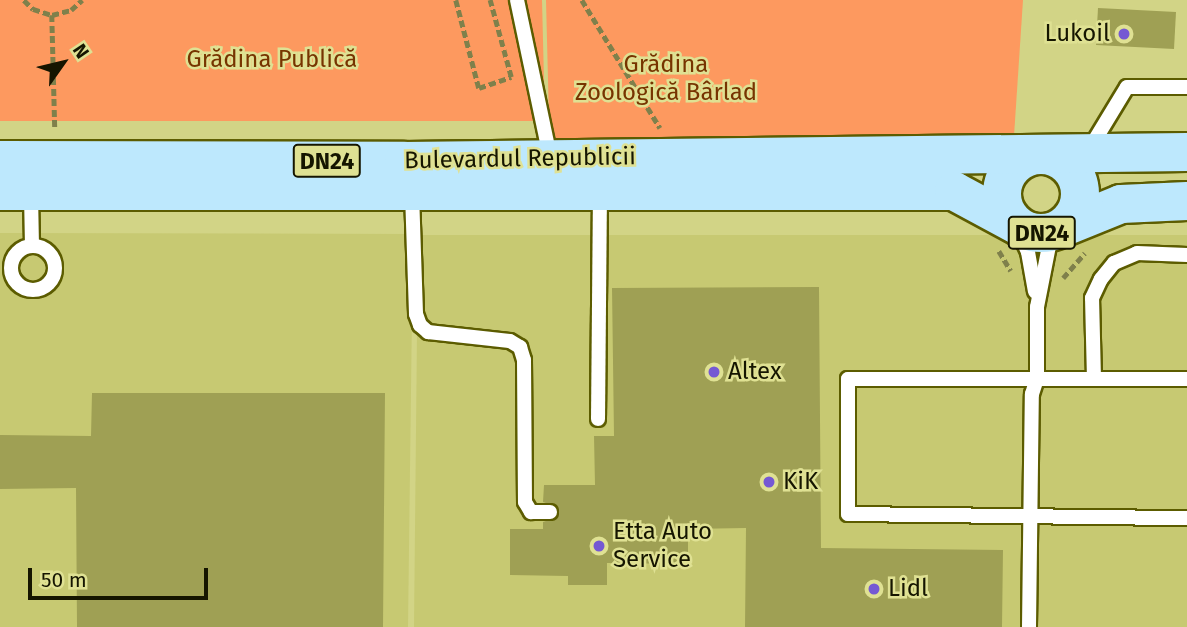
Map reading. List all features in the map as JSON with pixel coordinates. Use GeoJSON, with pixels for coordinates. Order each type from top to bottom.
{"type":"FeatureCollection","features":[{"type":"Feature","properties":{"kind":"main road","name":"Bulevardul Republicii"},"geometry":{"type":"LineString","coordinates":[[0,160],[550,159],[1187,152]]}},
{"type":"Feature","properties":{"kind":"main road","name":"Bulevardul Republicii"},"geometry":{"type":"LineString","coordinates":[[1004,233],[1004,181],[1018,162],[1041,155],[1051,156],[1069,166],[1079,183],[1079,204],[1070,221],[1075,239]]}},
{"type":"Feature","properties":{"kind":"main road","name":"Bulevardul Republicii"},"geometry":{"type":"LineString","coordinates":[[15,191],[954,191],[1004,233],[1033,233],[1075,239],[1121,204],[1187,201]]}},
{"type":"Feature","properties":{"kind":"lane"},"geometry":{"type":"LineString","coordinates":[[517,0],[550,159]]}},
{"type":"Feature","properties":{"kind":"lane"},"geometry":{"type":"LineString","coordinates":[[1087,153],[1127,87],[1187,87]]}},
{"type":"Feature","properties":{"kind":"lane"},"geometry":{"type":"LineString","coordinates":[[15,191],[33,245]]}},
{"type":"Feature","properties":{"kind":"lane"},"geometry":{"type":"LineString","coordinates":[[411,191],[415,313],[420,325],[428,332],[510,341],[520,347],[524,360],[525,502],[531,512],[550,512]]}},
{"type":"Feature","properties":{"kind":"lane"},"geometry":{"type":"LineString","coordinates":[[598,419],[600,192]]}},
{"type":"Feature","properties":{"kind":"lane"},"geometry":{"type":"LineString","coordinates":[[1004,233],[1028,252],[1037,307],[1037,379],[1032,394],[1029,627]]}},
{"type":"Feature","properties":{"kind":"lane"},"geometry":{"type":"LineString","coordinates":[[1037,307],[1049,246],[1075,239]]}},
{"type":"Feature","properties":{"kind":"lane"},"geometry":{"type":"LineString","coordinates":[[1094,379],[1092,298],[1101,279],[1114,263],[1137,253],[1187,255]]}},
{"type":"Feature","properties":{"kind":"lane"},"geometry":{"type":"LineString","coordinates":[[1187,379],[848,379],[848,514],[1187,518]]}},
{"type":"Feature","properties":{"kind":"path"},"geometry":{"type":"LineString","coordinates":[[24,0],[33,9],[51,15],[71,10],[82,0]]}},
{"type":"Feature","properties":{"kind":"path"},"geometry":{"type":"LineString","coordinates":[[456,0],[480,88],[511,77],[490,0]]}},
{"type":"Feature","properties":{"kind":"path"},"geometry":{"type":"LineString","coordinates":[[582,0],[652,112],[674,158]]}},
{"type":"Feature","properties":{"kind":"path"},"geometry":{"type":"LineString","coordinates":[[51,15],[57,160]]}},
{"type":"Feature","properties":{"kind":"path"},"geometry":{"type":"LineString","coordinates":[[1004,233],[1018,304],[1037,307],[1051,307],[1059,283],[1070,267],[1075,239]]}},
{"type":"Feature","properties":{"kind":"shaded area"},"geometry":{"type":"Polygon","coordinates":[[[0,233],[413,234],[408,627],[0,627],[0,233]]]}},
{"type":"Feature","properties":{"kind":"shaded area"},"geometry":{"type":"Polygon","coordinates":[[[418,235],[1187,235],[1187,627],[414,627],[418,235]]]}},
{"type":"Feature","properties":{"kind":"green space","name":"Grădina Publică"},"geometry":{"type":"Polygon","coordinates":[[[0,0],[542,0],[545,121],[0,121],[0,0]]]}},
{"type":"Feature","properties":{"kind":"green space","name":"Grădina Zoologică Bârlad"},"geometry":{"type":"Polygon","coordinates":[[[546,0],[1023,0],[1013,151],[550,159],[546,0]]]}},
{"type":"Feature","properties":{"kind":"building"},"geometry":{"type":"Polygon","coordinates":[[[1098,8],[1176,12],[1174,49],[1096,45],[1098,8]]]}},
{"type":"Feature","properties":{"kind":"building"},"geometry":{"type":"Polygon","coordinates":[[[819,287],[821,548],[1003,550],[1002,627],[745,627],[746,528],[688,529],[688,564],[607,563],[607,585],[568,585],[568,576],[510,575],[510,529],[543,529],[543,522],[558,517],[558,507],[543,502],[544,485],[595,485],[594,436],[614,436],[612,288],[819,287]]]}},
{"type":"Feature","properties":{"kind":"building"},"geometry":{"type":"Polygon","coordinates":[[[92,393],[385,393],[383,627],[77,627],[76,488],[0,489],[0,435],[91,436],[92,393]]]}},
{"type":"Feature","properties":{"kind":"place","name":"Lukoil"},"geometry":{"type":"Point","coordinates":[1124,34]}},
{"type":"Feature","properties":{"kind":"place","name":"Altex"},"geometry":{"type":"Point","coordinates":[714,372]}},
{"type":"Feature","properties":{"kind":"place","name":"KiK"},"geometry":{"type":"Point","coordinates":[769,482]}},
{"type":"Feature","properties":{"kind":"place","name":"Etta Auto Service"},"geometry":{"type":"Point","coordinates":[599,546]}},
{"type":"Feature","properties":{"kind":"place","name":"Lidl"},"geometry":{"type":"Point","coordinates":[874,589]}}]}
